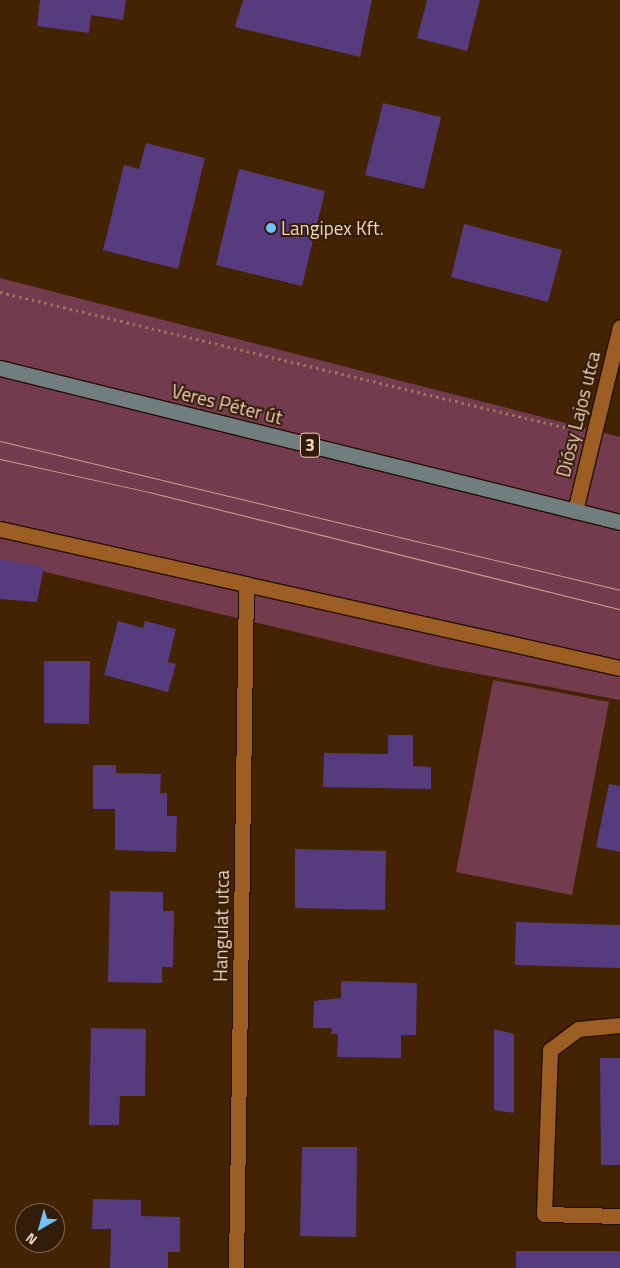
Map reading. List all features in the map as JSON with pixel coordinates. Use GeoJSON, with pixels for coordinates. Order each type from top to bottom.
{"type":"FeatureCollection","features":[{"type":"Feature","properties":{"kind":"main road","name":"Veres Péter út"},"geometry":{"type":"LineString","coordinates":[[0,368],[620,522]]}},
{"type":"Feature","properties":{"kind":"street","name":"Diósy Lajos utca"},"geometry":{"type":"LineString","coordinates":[[575,511],[620,327]]}},
{"type":"Feature","properties":{"kind":"street"},"geometry":{"type":"LineString","coordinates":[[0,529],[620,668]]}},
{"type":"Feature","properties":{"kind":"street","name":"Hangulat utca"},"geometry":{"type":"LineString","coordinates":[[236,1268],[246,584]]}},
{"type":"Feature","properties":{"kind":"street"},"geometry":{"type":"LineString","coordinates":[[620,1025],[578,1029],[550,1050],[544,1214],[620,1216]]}},
{"type":"Feature","properties":{"kind":"path"},"geometry":{"type":"LineString","coordinates":[[0,292],[594,434]]}},
{"type":"Feature","properties":{"kind":"shaded area"},"geometry":{"type":"Polygon","coordinates":[[[0,278],[620,437],[620,700],[441,667],[0,561],[0,278]]]}},
{"type":"Feature","properties":{"kind":"shaded area"},"geometry":{"type":"Polygon","coordinates":[[[493,680],[609,702],[572,895],[456,872],[493,680]]]}},
{"type":"Feature","properties":{"kind":"building"},"geometry":{"type":"Polygon","coordinates":[[[40,0],[126,0],[123,20],[91,15],[89,33],[37,26],[40,0]]]}},
{"type":"Feature","properties":{"kind":"building"},"geometry":{"type":"Polygon","coordinates":[[[243,0],[372,0],[360,57],[235,27],[243,0]]]}},
{"type":"Feature","properties":{"kind":"building"},"geometry":{"type":"Polygon","coordinates":[[[427,0],[480,0],[467,51],[417,38],[427,0]]]}},
{"type":"Feature","properties":{"kind":"building"},"geometry":{"type":"Polygon","coordinates":[[[383,103],[441,117],[424,189],[365,175],[383,103]]]}},
{"type":"Feature","properties":{"kind":"building"},"geometry":{"type":"Polygon","coordinates":[[[146,143],[205,158],[178,269],[103,250],[124,165],[139,169],[146,143]]]}},
{"type":"Feature","properties":{"kind":"building","name":"Langipex Kft."},"geometry":{"type":"Polygon","coordinates":[[[239,169],[325,191],[302,286],[216,265],[239,169]]]}},
{"type":"Feature","properties":{"kind":"building"},"geometry":{"type":"Polygon","coordinates":[[[464,224],[562,250],[548,302],[451,277],[464,224]]]}},
{"type":"Feature","properties":{"kind":"building"},"geometry":{"type":"Polygon","coordinates":[[[0,559],[44,567],[37,602],[0,599],[0,559]]]}},
{"type":"Feature","properties":{"kind":"building"},"geometry":{"type":"Polygon","coordinates":[[[118,621],[143,628],[145,621],[176,629],[168,662],[176,664],[168,692],[104,675],[118,621]]]}},
{"type":"Feature","properties":{"kind":"building"},"geometry":{"type":"Polygon","coordinates":[[[44,661],[90,661],[89,724],[44,723],[44,661]]]}},
{"type":"Feature","properties":{"kind":"building"},"geometry":{"type":"Polygon","coordinates":[[[388,735],[413,735],[413,766],[431,767],[431,789],[323,787],[324,753],[388,754],[388,735]]]}},
{"type":"Feature","properties":{"kind":"building"},"geometry":{"type":"Polygon","coordinates":[[[93,765],[116,765],[116,773],[161,774],[160,793],[167,793],[167,816],[177,816],[176,852],[115,850],[115,809],[93,809],[93,765]]]}},
{"type":"Feature","properties":{"kind":"building"},"geometry":{"type":"Polygon","coordinates":[[[609,784],[620,786],[620,852],[596,847],[609,784]]]}},
{"type":"Feature","properties":{"kind":"building"},"geometry":{"type":"Polygon","coordinates":[[[295,849],[386,851],[385,910],[295,908],[295,849]]]}},
{"type":"Feature","properties":{"kind":"building"},"geometry":{"type":"Polygon","coordinates":[[[110,891],[163,892],[163,911],[174,911],[173,967],[162,967],[162,983],[108,982],[110,891]]]}},
{"type":"Feature","properties":{"kind":"building"},"geometry":{"type":"Polygon","coordinates":[[[516,922],[620,925],[620,968],[515,965],[516,922]]]}},
{"type":"Feature","properties":{"kind":"building"},"geometry":{"type":"Polygon","coordinates":[[[341,981],[417,983],[416,1035],[401,1035],[401,1058],[337,1057],[338,1034],[331,1034],[332,1028],[313,1028],[314,1001],[341,998],[341,981]]]}},
{"type":"Feature","properties":{"kind":"building"},"geometry":{"type":"Polygon","coordinates":[[[91,1028],[146,1029],[145,1096],[120,1096],[119,1125],[89,1125],[91,1028]]]}},
{"type":"Feature","properties":{"kind":"building"},"geometry":{"type":"Polygon","coordinates":[[[494,1029],[514,1034],[514,1113],[494,1110],[494,1029]]]}},
{"type":"Feature","properties":{"kind":"building"},"geometry":{"type":"Polygon","coordinates":[[[600,1058],[620,1058],[620,1165],[601,1165],[600,1058]]]}},
{"type":"Feature","properties":{"kind":"building"},"geometry":{"type":"Polygon","coordinates":[[[302,1147],[357,1147],[356,1237],[300,1236],[302,1147]]]}},
{"type":"Feature","properties":{"kind":"building"},"geometry":{"type":"Polygon","coordinates":[[[93,1199],[141,1200],[141,1216],[180,1217],[180,1252],[168,1252],[168,1268],[110,1268],[111,1229],[92,1229],[93,1199]]]}},
{"type":"Feature","properties":{"kind":"building"},"geometry":{"type":"Polygon","coordinates":[[[516,1251],[620,1251],[620,1268],[516,1268],[516,1251]]]}},
{"type":"Feature","properties":{"kind":"tram line"},"geometry":{"type":"LineString","coordinates":[[0,441],[620,590]]}},
{"type":"Feature","properties":{"kind":"tram line"},"geometry":{"type":"LineString","coordinates":[[0,459],[149,492],[620,609]]}},
{"type":"Feature","properties":{"kind":"place","name":"Langipex Kft."},"geometry":{"type":"Point","coordinates":[271,228]}}]}
